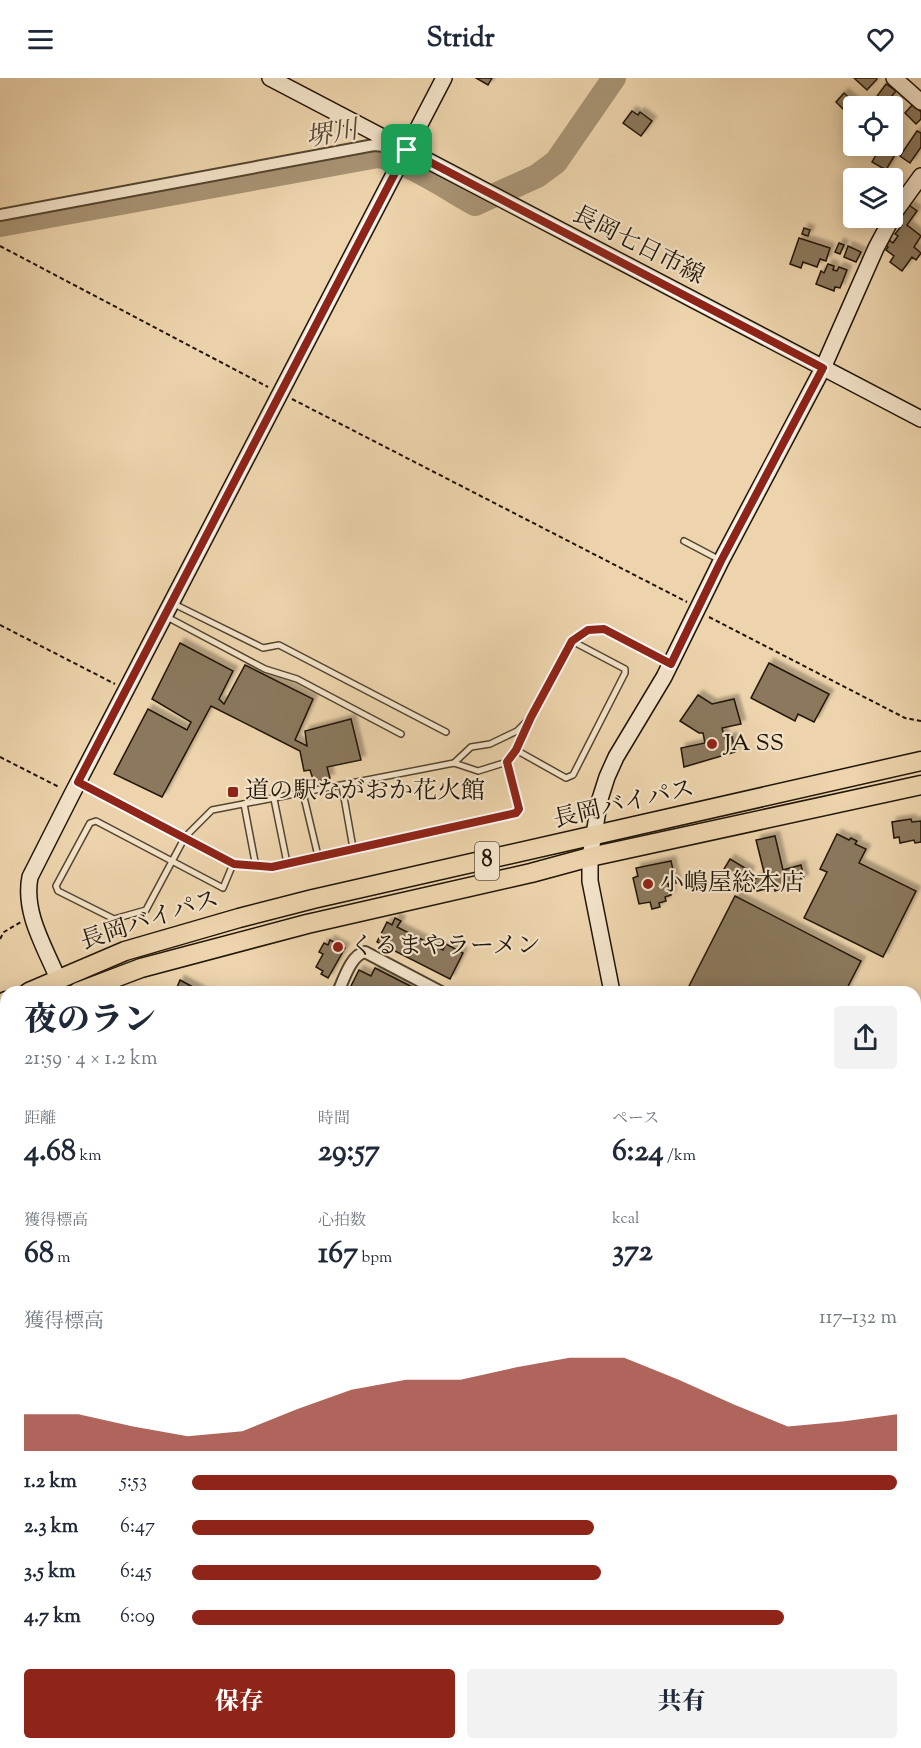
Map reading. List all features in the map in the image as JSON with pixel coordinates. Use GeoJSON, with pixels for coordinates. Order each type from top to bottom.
{"type":"FeatureCollection","features":[{"type":"Feature","properties":{"kind":"highway","name":"長岡バイパス"},"geometry":{"type":"LineString","coordinates":[[61,985],[125,951],[239,918],[313,899],[921,761]]}},
{"type":"Feature","properties":{"kind":"highway","name":"長岡バイパス"},"geometry":{"type":"LineString","coordinates":[[94,986],[141,968],[199,951],[307,924],[531,873],[590,857],[921,785]]}},
{"type":"Feature","properties":{"kind":"street","name":"長岡七日市線"},"geometry":{"type":"LineString","coordinates":[[270,78],[921,419]]}},
{"type":"Feature","properties":{"kind":"street"},"geometry":{"type":"LineString","coordinates":[[61,985],[32,917],[27,891],[30,877],[444,78]]}},
{"type":"Feature","properties":{"kind":"street"},"geometry":{"type":"LineString","coordinates":[[894,78],[921,102]]}},
{"type":"Feature","properties":{"kind":"street"},"geometry":{"type":"LineString","coordinates":[[0,215],[374,145],[407,150]]}},
{"type":"Feature","properties":{"kind":"street"},"geometry":{"type":"LineString","coordinates":[[903,201],[921,176]]}},
{"type":"Feature","properties":{"kind":"street"},"geometry":{"type":"LineString","coordinates":[[611,986],[590,881],[593,837],[600,799],[607,777],[616,756],[671,664],[721,561],[823,368],[887,228]]}},
{"type":"Feature","properties":{"kind":"street"},"geometry":{"type":"LineString","coordinates":[[341,986],[357,955],[365,952],[430,986]]}},
{"type":"Feature","properties":{"kind":"lane"},"geometry":{"type":"LineString","coordinates":[[684,542],[721,561]]}},
{"type":"Feature","properties":{"kind":"lane"},"geometry":{"type":"LineString","coordinates":[[169,610],[263,648],[279,645],[446,732]]}},
{"type":"Feature","properties":{"kind":"lane"},"geometry":{"type":"LineString","coordinates":[[169,610],[265,669],[297,679],[401,734]]}},
{"type":"Feature","properties":{"kind":"lane"},"geometry":{"type":"LineString","coordinates":[[234,864],[223,888],[172,861],[96,821],[90,823],[56,886],[58,891],[114,919],[146,910],[172,861],[185,837],[212,810],[454,763],[478,771],[507,762],[516,750],[572,641],[588,630],[604,629],[671,664]]}},
{"type":"Feature","properties":{"kind":"lane"},"geometry":{"type":"LineString","coordinates":[[516,750],[566,778],[573,775],[625,669],[572,641]]}},
{"type":"Feature","properties":{"kind":"lane"},"geometry":{"type":"LineString","coordinates":[[454,763],[471,747],[490,744],[517,731],[531,717]]}},
{"type":"Feature","properties":{"kind":"lane"},"geometry":{"type":"LineString","coordinates":[[75,788],[185,837],[234,864],[272,867],[516,813],[519,809],[507,762]]}},
{"type":"Feature","properties":{"kind":"lane"},"geometry":{"type":"LineString","coordinates":[[342,786],[353,848]]}},
{"type":"Feature","properties":{"kind":"lane"},"geometry":{"type":"LineString","coordinates":[[303,793],[318,856]]}},
{"type":"Feature","properties":{"kind":"lane"},"geometry":{"type":"LineString","coordinates":[[274,799],[287,863]]}},
{"type":"Feature","properties":{"kind":"lane"},"geometry":{"type":"LineString","coordinates":[[244,804],[256,867]]}},
{"type":"Feature","properties":{"kind":"path"},"geometry":{"type":"LineString","coordinates":[[0,246],[699,608],[708,617],[905,718],[921,721]]}},
{"type":"Feature","properties":{"kind":"path"},"geometry":{"type":"LineString","coordinates":[[0,625],[127,690]]}},
{"type":"Feature","properties":{"kind":"path"},"geometry":{"type":"LineString","coordinates":[[0,757],[75,788]]}},
{"type":"Feature","properties":{"kind":"path"},"geometry":{"type":"LineString","coordinates":[[0,939],[3,932],[32,917]]}},
{"type":"Feature","properties":{"kind":"building"},"geometry":{"type":"Polygon","coordinates":[[[476,78],[492,78],[488,85],[476,78]]]}},
{"type":"Feature","properties":{"kind":"building"},"geometry":{"type":"Polygon","coordinates":[[[854,78],[876,78],[877,79],[867,90],[854,78]]]}},
{"type":"Feature","properties":{"kind":"building"},"geometry":{"type":"Polygon","coordinates":[[[886,84],[896,91],[892,96],[877,96],[886,84]]]}},
{"type":"Feature","properties":{"kind":"building"},"geometry":{"type":"Polygon","coordinates":[[[844,93],[847,96],[843,96],[843,109],[836,102],[844,93]]]}},
{"type":"Feature","properties":{"kind":"building"},"geometry":{"type":"Polygon","coordinates":[[[913,104],[921,112],[921,119],[916,124],[905,113],[913,104]]]}},
{"type":"Feature","properties":{"kind":"building"},"geometry":{"type":"Polygon","coordinates":[[[632,111],[638,115],[640,112],[652,121],[641,136],[623,123],[632,111]]]}},
{"type":"Feature","properties":{"kind":"building"},"geometry":{"type":"Polygon","coordinates":[[[917,131],[921,133],[921,147],[910,163],[900,156],[903,156],[903,152],[917,131]]]}},
{"type":"Feature","properties":{"kind":"building"},"geometry":{"type":"Polygon","coordinates":[[[875,156],[894,156],[887,168],[872,162],[875,156]]]}},
{"type":"Feature","properties":{"kind":"building"},"geometry":{"type":"Polygon","coordinates":[[[909,205],[917,211],[907,225],[921,236],[914,247],[921,253],[916,260],[912,257],[902,271],[890,262],[894,256],[886,250],[888,247],[886,245],[889,240],[893,243],[898,236],[895,234],[900,228],[903,228],[903,213],[909,205]]]}},
{"type":"Feature","properties":{"kind":"building"},"geometry":{"type":"Polygon","coordinates":[[[804,228],[810,230],[808,236],[802,234],[804,228]]]}},
{"type":"Feature","properties":{"kind":"building"},"geometry":{"type":"Polygon","coordinates":[[[799,238],[830,248],[826,261],[820,259],[817,267],[803,262],[801,268],[790,264],[799,238]]]}},
{"type":"Feature","properties":{"kind":"building"},"geometry":{"type":"Polygon","coordinates":[[[839,243],[844,245],[840,254],[835,252],[839,243]]]}},
{"type":"Feature","properties":{"kind":"building"},"geometry":{"type":"Polygon","coordinates":[[[848,246],[861,252],[856,262],[844,257],[848,246]]]}},
{"type":"Feature","properties":{"kind":"building"},"geometry":{"type":"Polygon","coordinates":[[[828,264],[834,266],[833,270],[837,271],[839,267],[847,270],[840,288],[835,287],[834,291],[816,284],[821,271],[824,273],[828,264]]]}},
{"type":"Feature","properties":{"kind":"building"},"geometry":{"type":"Polygon","coordinates":[[[180,643],[233,671],[219,699],[224,704],[245,665],[313,699],[295,740],[307,746],[305,731],[351,719],[361,760],[327,767],[330,778],[314,782],[310,770],[304,771],[300,751],[211,706],[162,797],[114,774],[148,709],[187,730],[191,722],[152,699],[180,643]]]}},
{"type":"Feature","properties":{"kind":"building"},"geometry":{"type":"Polygon","coordinates":[[[769,663],[829,694],[814,722],[798,714],[795,721],[751,698],[769,663]]]}},
{"type":"Feature","properties":{"kind":"building"},"geometry":{"type":"Polygon","coordinates":[[[698,695],[712,704],[734,699],[741,724],[722,728],[725,739],[732,737],[735,752],[684,767],[681,748],[705,743],[703,733],[699,733],[680,721],[698,695]]]}},
{"type":"Feature","properties":{"kind":"building"},"geometry":{"type":"Polygon","coordinates":[[[911,819],[912,822],[921,821],[921,842],[915,843],[914,840],[900,843],[899,837],[894,838],[892,822],[911,819]]]}},
{"type":"Feature","properties":{"kind":"building"},"geometry":{"type":"Polygon","coordinates":[[[837,834],[857,841],[855,844],[866,849],[859,863],[916,891],[883,957],[804,918],[827,872],[820,869],[837,834]]]}},
{"type":"Feature","properties":{"kind":"building"},"geometry":{"type":"Polygon","coordinates":[[[775,836],[783,870],[801,865],[804,879],[779,885],[780,889],[775,891],[774,887],[757,891],[754,879],[765,876],[756,840],[775,836]]]}},
{"type":"Feature","properties":{"kind":"building"},"geometry":{"type":"Polygon","coordinates":[[[730,859],[750,871],[745,881],[724,869],[730,859]]]}},
{"type":"Feature","properties":{"kind":"building"},"geometry":{"type":"Polygon","coordinates":[[[671,861],[676,883],[668,884],[671,895],[665,897],[666,901],[659,903],[660,907],[652,909],[650,902],[639,904],[633,878],[638,876],[636,868],[671,861]]]}},
{"type":"Feature","properties":{"kind":"building"},"geometry":{"type":"Polygon","coordinates":[[[735,896],[861,961],[848,986],[689,986],[735,896]]]}},
{"type":"Feature","properties":{"kind":"building"},"geometry":{"type":"Polygon","coordinates":[[[395,918],[401,921],[397,927],[443,950],[446,944],[463,953],[450,979],[377,942],[387,922],[392,925],[395,918]]]}},
{"type":"Feature","properties":{"kind":"building"},"geometry":{"type":"Polygon","coordinates":[[[330,940],[345,948],[328,978],[316,967],[323,954],[319,952],[324,943],[328,945],[330,940]]]}},
{"type":"Feature","properties":{"kind":"building"},"geometry":{"type":"Polygon","coordinates":[[[375,968],[410,986],[351,986],[359,970],[371,976],[375,968]]]}},
{"type":"Feature","properties":{"kind":"building"},"geometry":{"type":"Polygon","coordinates":[[[180,980],[191,986],[178,986],[180,980]]]}},
{"type":"Feature","properties":{"kind":"waterway","name":"堺川"},"geometry":{"type":"LineString","coordinates":[[0,225],[378,156],[415,170],[475,204],[537,176],[556,162],[614,78]]}},
{"type":"Feature","properties":{"kind":"place","name":"JA SS"},"geometry":{"type":"Point","coordinates":[712,744]}},
{"type":"Feature","properties":{"kind":"place","name":"道の駅ながおか花火館"},"geometry":{"type":"Point","coordinates":[233,792]}},
{"type":"Feature","properties":{"kind":"place","name":"小嶋屋総本店"},"geometry":{"type":"Point","coordinates":[648,884]}},
{"type":"Feature","properties":{"kind":"place","name":"くるまやラーメン"},"geometry":{"type":"Point","coordinates":[338,947]}},
{"type":"Feature","properties":{"kind":"route"},"geometry":{"type":"LineString","coordinates":[[407,150],[823,368],[721,561],[671,664],[604,629],[588,630],[572,641],[516,750],[507,762],[519,809],[516,813],[272,867],[234,864],[78,782],[407,150]]}}]}
